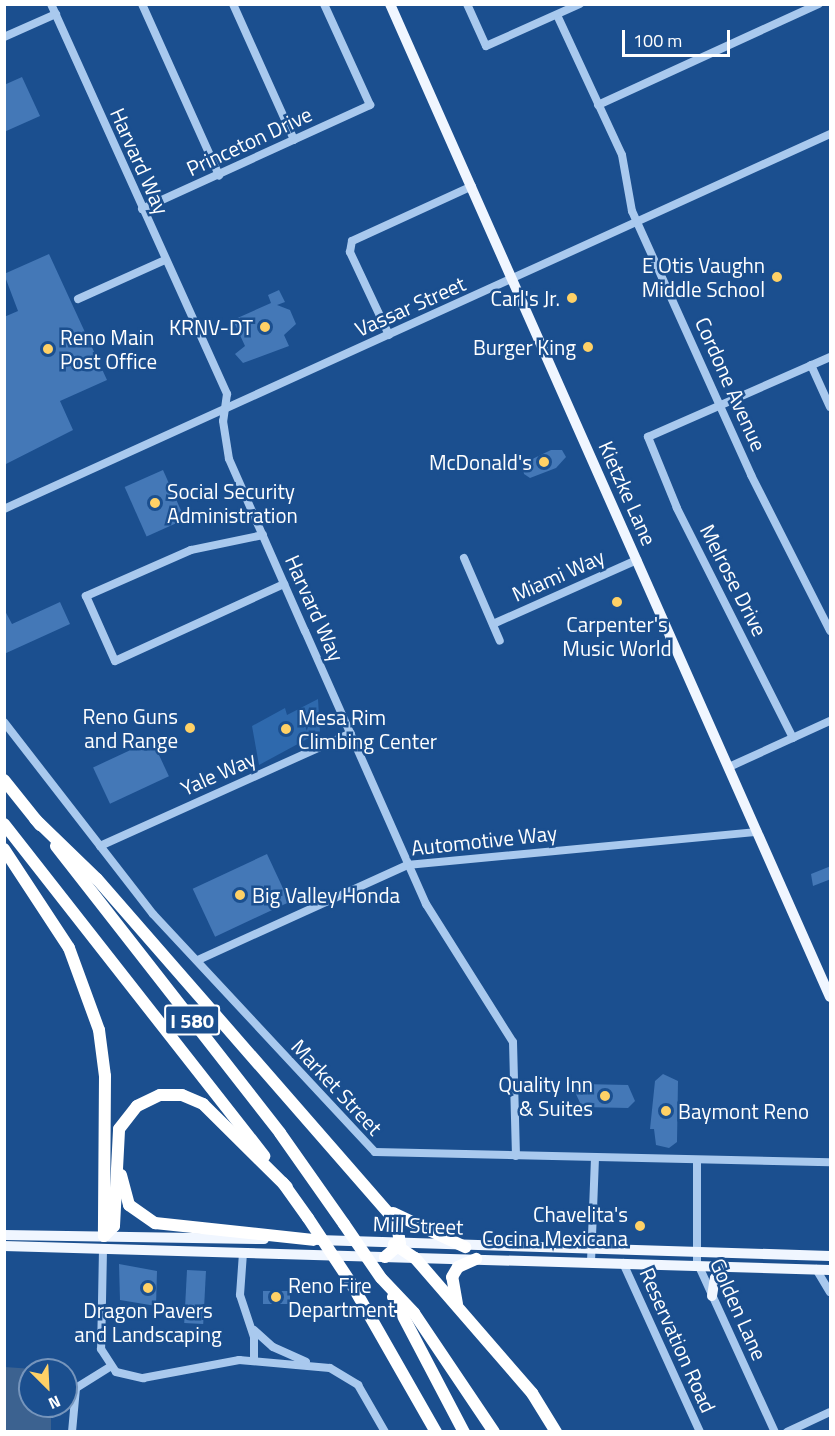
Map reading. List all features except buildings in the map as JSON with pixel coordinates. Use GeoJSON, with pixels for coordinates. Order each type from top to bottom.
{"type":"FeatureCollection","features":[{"type":"Feature","properties":{"kind":"highway","name":"I 580"},"geometry":{"type":"LineString","coordinates":[[4,780],[280,1133],[382,1279],[464,1431]]}},
{"type":"Feature","properties":{"kind":"highway"},"geometry":{"type":"LineString","coordinates":[[34,819],[112,895],[399,1225],[398,1245],[385,1257]]}},
{"type":"Feature","properties":{"kind":"highway","name":"I 580"},"geometry":{"type":"LineString","coordinates":[[4,824],[287,1187],[351,1283],[436,1431]]}},
{"type":"Feature","properties":{"kind":"highway"},"geometry":{"type":"LineString","coordinates":[[4,849],[69,948],[97,1022],[105,1076],[104,1236]]}},
{"type":"Feature","properties":{"kind":"highway"},"geometry":{"type":"LineString","coordinates":[[104,1236],[114,1226],[116,1144],[123,1123],[137,1106],[160,1095],[182,1095],[209,1109],[287,1187]]}},
{"type":"Feature","properties":{"kind":"highway"},"geometry":{"type":"LineString","coordinates":[[116,1144],[126,1198],[148,1221],[313,1240]]}},
{"type":"Feature","properties":{"kind":"highway"},"geometry":{"type":"LineString","coordinates":[[372,1195],[415,1227],[465,1247]]}},
{"type":"Feature","properties":{"kind":"highway"},"geometry":{"type":"LineString","coordinates":[[398,1245],[415,1258],[532,1393],[556,1431]]}},
{"type":"Feature","properties":{"kind":"highway"},"geometry":{"type":"LineString","coordinates":[[462,1313],[451,1280],[458,1267],[476,1259]]}},
{"type":"Feature","properties":{"kind":"highway"},"geometry":{"type":"LineString","coordinates":[[382,1279],[414,1312],[494,1431]]}},
{"type":"Feature","properties":{"kind":"main road","name":"Kietzke Lane"},"geometry":{"type":"LineString","coordinates":[[390,4],[831,997]]}},
{"type":"Feature","properties":{"kind":"main road","name":"Mill Street"},"geometry":{"type":"LineString","coordinates":[[4,1234],[313,1240],[465,1247],[591,1257],[623,1263],[831,1256]]}},
{"type":"Feature","properties":{"kind":"main road"},"geometry":{"type":"LineString","coordinates":[[103,1250],[104,1236]]}},
{"type":"Feature","properties":{"kind":"main road","name":"Mill Street"},"geometry":{"type":"LineString","coordinates":[[4,1246],[415,1258],[591,1257],[697,1260],[725,1266],[831,1270]]}},
{"type":"Feature","properties":{"kind":"main road"},"geometry":{"type":"LineString","coordinates":[[712,1296],[715,1278],[725,1266]]}},
{"type":"Feature","properties":{"kind":"street","name":"Harvard Way"},"geometry":{"type":"LineString","coordinates":[[51,4],[227,394],[225,409],[227,452],[426,904],[513,1042],[516,1156]]}},
{"type":"Feature","properties":{"kind":"street"},"geometry":{"type":"LineString","coordinates":[[142,4],[219,175]]}},
{"type":"Feature","properties":{"kind":"street"},"geometry":{"type":"LineString","coordinates":[[233,4],[294,140]]}},
{"type":"Feature","properties":{"kind":"street","name":"Princeton Drive"},"geometry":{"type":"LineString","coordinates":[[142,209],[369,105],[324,4]]}},
{"type":"Feature","properties":{"kind":"street"},"geometry":{"type":"LineString","coordinates":[[467,4],[486,46],[580,4]]}},
{"type":"Feature","properties":{"kind":"street"},"geometry":{"type":"LineString","coordinates":[[598,105],[819,4]]}},
{"type":"Feature","properties":{"kind":"street"},"geometry":{"type":"LineString","coordinates":[[4,37],[56,14]]}},
{"type":"Feature","properties":{"kind":"street","name":"Cordone Avenue"},"geometry":{"type":"LineString","coordinates":[[556,15],[622,155],[630,203],[638,221],[721,406],[831,631]]}},
{"type":"Feature","properties":{"kind":"street","name":"Vassar Street"},"geometry":{"type":"LineString","coordinates":[[4,509],[831,134]]}},
{"type":"Feature","properties":{"kind":"street"},"geometry":{"type":"LineString","coordinates":[[389,335],[350,252],[352,241],[472,186]]}},
{"type":"Feature","properties":{"kind":"street"},"geometry":{"type":"LineString","coordinates":[[78,299],[165,260]]}},
{"type":"Feature","properties":{"kind":"street"},"geometry":{"type":"LineString","coordinates":[[721,406],[831,357]]}},
{"type":"Feature","properties":{"kind":"street"},"geometry":{"type":"LineString","coordinates":[[811,365],[831,407]]}},
{"type":"Feature","properties":{"kind":"street","name":"Melrose Drive"},"geometry":{"type":"LineString","coordinates":[[721,406],[648,437],[677,508],[793,738]]}},
{"type":"Feature","properties":{"kind":"street"},"geometry":{"type":"LineString","coordinates":[[263,535],[191,550],[86,596],[115,662],[284,584]]}},
{"type":"Feature","properties":{"kind":"street"},"geometry":{"type":"LineString","coordinates":[[464,558],[500,640]]}},
{"type":"Feature","properties":{"kind":"street","name":"Miami Way"},"geometry":{"type":"LineString","coordinates":[[493,624],[637,560]]}},
{"type":"Feature","properties":{"kind":"street"},"geometry":{"type":"LineString","coordinates":[[729,767],[831,721]]}},
{"type":"Feature","properties":{"kind":"street","name":"Market Street"},"geometry":{"type":"LineString","coordinates":[[4,722],[153,914],[198,960],[368,1148],[380,1154],[831,1162]]}},
{"type":"Feature","properties":{"kind":"street","name":"Yale Way"},"geometry":{"type":"LineString","coordinates":[[100,846],[351,733]]}},
{"type":"Feature","properties":{"kind":"street","name":"Automotive Way"},"geometry":{"type":"LineString","coordinates":[[198,960],[409,865],[757,832]]}},
{"type":"Feature","properties":{"kind":"street"},"geometry":{"type":"LineString","coordinates":[[591,1257],[595,1158]]}},
{"type":"Feature","properties":{"kind":"street","name":"Golden Lane"},"geometry":{"type":"LineString","coordinates":[[697,1160],[697,1260],[775,1431]]}},
{"type":"Feature","properties":{"kind":"street"},"geometry":{"type":"LineString","coordinates":[[103,1250],[101,1344],[110,1366],[137,1379],[225,1360],[254,1360],[323,1367]]}},
{"type":"Feature","properties":{"kind":"street"},"geometry":{"type":"LineString","coordinates":[[243,1253],[240,1295],[254,1337],[254,1360]]}},
{"type":"Feature","properties":{"kind":"street","name":"Reservation Road"},"geometry":{"type":"LineString","coordinates":[[623,1263],[700,1431]]}},
{"type":"Feature","properties":{"kind":"street"},"geometry":{"type":"LineString","coordinates":[[816,1269],[831,1292]]}},
{"type":"Feature","properties":{"kind":"street"},"geometry":{"type":"LineString","coordinates":[[247,1320],[273,1347],[323,1367],[358,1385],[385,1431]]}},
{"type":"Feature","properties":{"kind":"street"},"geometry":{"type":"LineString","coordinates":[[72,1431],[76,1388],[110,1366]]}},
{"type":"Feature","properties":{"kind":"street"},"geometry":{"type":"LineString","coordinates":[[787,1431],[831,1412]]}},
{"type":"Feature","properties":{"kind":"shaded area","name":"Mesa Rim Climbing Center"},"geometry":{"type":"Polygon","coordinates":[[[318,699],[320,732],[259,765],[252,726],[285,708],[287,715],[318,699]]]}},
{"type":"Feature","properties":{"kind":"shaded area"},"geometry":{"type":"Polygon","coordinates":[[[5,1367],[18,1368],[18,1418],[51,1418],[51,1431],[5,1431],[5,1367]]]}},
{"type":"Feature","properties":{"kind":"place","name":"E Otis Vaughn Middle School"},"geometry":{"type":"Point","coordinates":[777,277]}},
{"type":"Feature","properties":{"kind":"place","name":"Carl's Jr."},"geometry":{"type":"Point","coordinates":[572,298]}},
{"type":"Feature","properties":{"kind":"place","name":"KRNV-DT"},"geometry":{"type":"Point","coordinates":[265,327]}},
{"type":"Feature","properties":{"kind":"place","name":"Burger King"},"geometry":{"type":"Point","coordinates":[588,347]}},
{"type":"Feature","properties":{"kind":"place","name":"Reno Main Post Office"},"geometry":{"type":"Point","coordinates":[48,349]}},
{"type":"Feature","properties":{"kind":"place","name":"McDonald's"},"geometry":{"type":"Point","coordinates":[544,462]}},
{"type":"Feature","properties":{"kind":"place","name":"Social Security Administration"},"geometry":{"type":"Point","coordinates":[155,503]}},
{"type":"Feature","properties":{"kind":"place","name":"Carpenter's Music World"},"geometry":{"type":"Point","coordinates":[617,602]}},
{"type":"Feature","properties":{"kind":"place","name":"Reno Guns and Range"},"geometry":{"type":"Point","coordinates":[190,728]}},
{"type":"Feature","properties":{"kind":"place","name":"Mesa Rim Climbing Center"},"geometry":{"type":"Point","coordinates":[286,729]}},
{"type":"Feature","properties":{"kind":"place","name":"Big Valley Honda"},"geometry":{"type":"Point","coordinates":[240,895]}},
{"type":"Feature","properties":{"kind":"place","name":"Quality Inn & Suites"},"geometry":{"type":"Point","coordinates":[605,1096]}},
{"type":"Feature","properties":{"kind":"place","name":"Baymont Reno"},"geometry":{"type":"Point","coordinates":[666,1111]}},
{"type":"Feature","properties":{"kind":"place","name":"Chavelita's Cocina Mexicana"},"geometry":{"type":"Point","coordinates":[640,1226]}},
{"type":"Feature","properties":{"kind":"place","name":"Dragon Pavers and Landscaping"},"geometry":{"type":"Point","coordinates":[148,1288]}},
{"type":"Feature","properties":{"kind":"place","name":"Reno Fire Department"},"geometry":{"type":"Point","coordinates":[276,1297]}}]}
